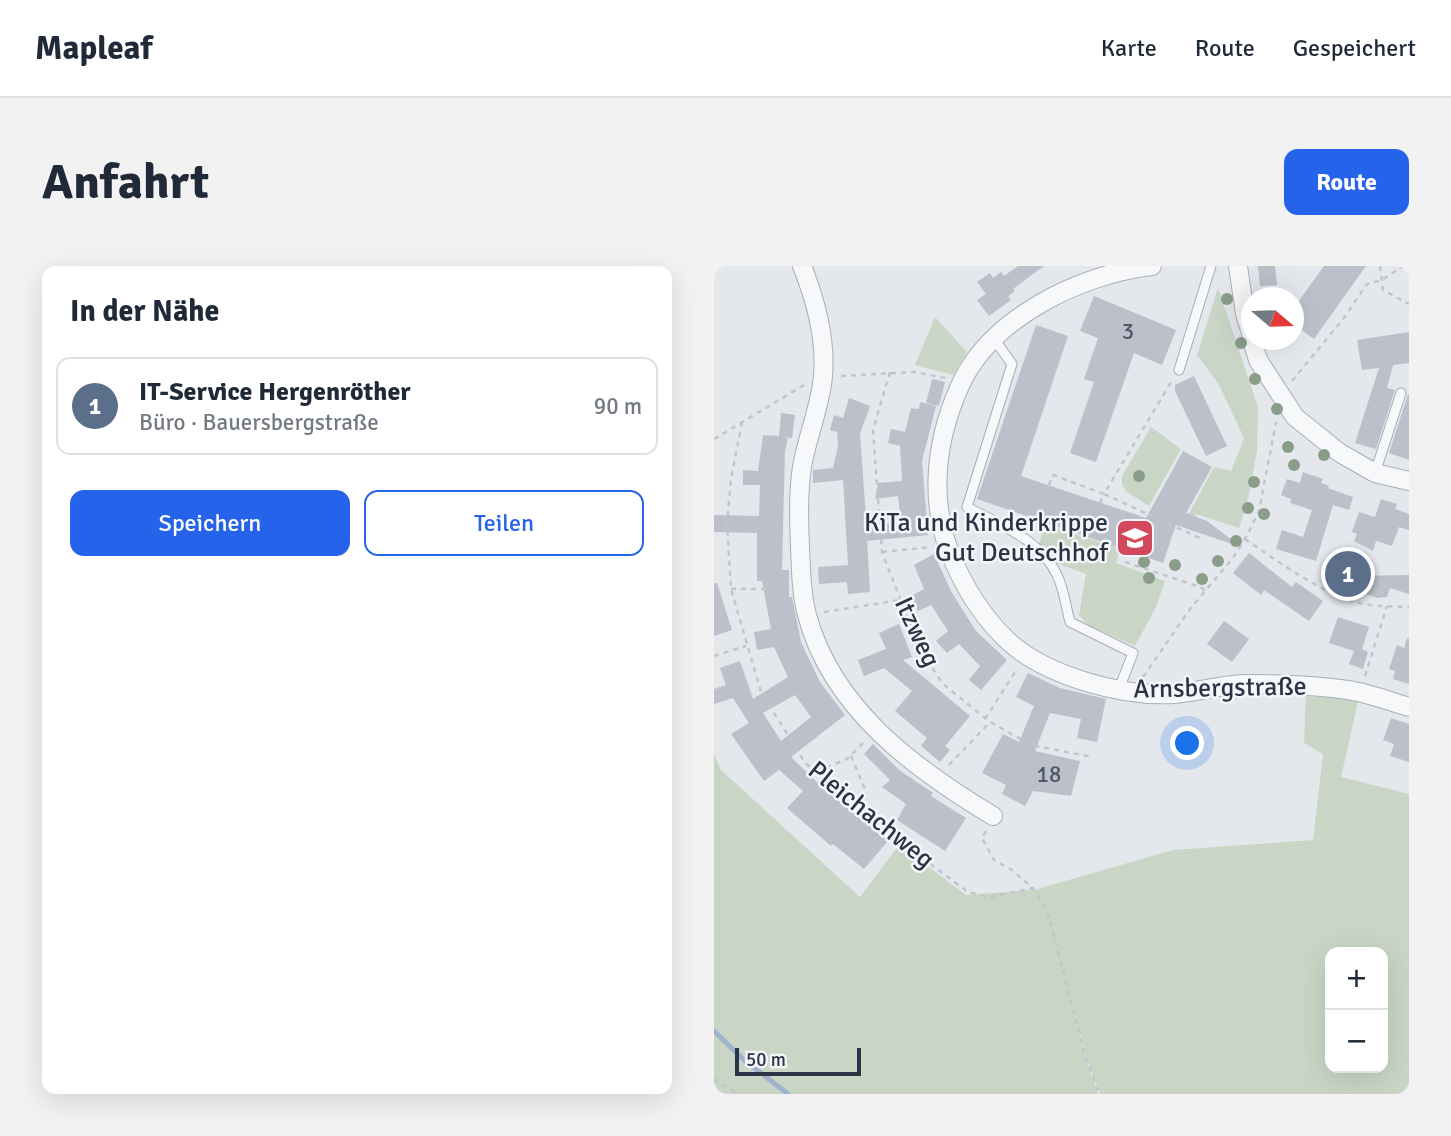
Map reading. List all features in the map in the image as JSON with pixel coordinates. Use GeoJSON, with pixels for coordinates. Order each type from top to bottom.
{"type":"FeatureCollection","features":[{"type":"Feature","properties":{"kind":"street"},"geometry":{"type":"LineString","coordinates":[[802,266],[820,320],[823,378],[802,469],[799,530],[802,589],[816,641],[829,668],[859,712],[883,737],[936,779],[993,816]]}},
{"type":"Feature","properties":{"kind":"street","name":"Arnsbergstraße"},"geometry":{"type":"LineString","coordinates":[[1152,266],[1108,274],[1068,289],[1022,314],[994,339],[961,381],[944,429],[937,479],[946,545],[967,590],[989,622],[1008,641],[1048,667],[1092,683],[1126,690],[1173,694],[1246,684],[1306,686],[1360,692],[1409,707]]}},
{"type":"Feature","properties":{"kind":"street"},"geometry":{"type":"LineString","coordinates":[[1238,266],[1242,287]]}},
{"type":"Feature","properties":{"kind":"street"},"geometry":{"type":"LineString","coordinates":[[1255,350],[1258,360],[1295,417],[1340,453],[1376,473],[1409,481]]}},
{"type":"Feature","properties":{"kind":"lane"},"geometry":{"type":"LineString","coordinates":[[1179,370],[1211,266]]}},
{"type":"Feature","properties":{"kind":"lane"},"geometry":{"type":"LineString","coordinates":[[994,339],[1012,364],[967,507],[1026,539],[1052,565],[1059,578],[1070,622],[1133,653],[1126,690]]}},
{"type":"Feature","properties":{"kind":"lane"},"geometry":{"type":"LineString","coordinates":[[1376,473],[1401,393]]}},
{"type":"Feature","properties":{"kind":"path"},"geometry":{"type":"LineString","coordinates":[[1380,266],[1383,290],[1409,304]]}},
{"type":"Feature","properties":{"kind":"path"},"geometry":{"type":"LineString","coordinates":[[1126,690],[1232,559],[1245,539],[1259,511],[1281,394],[1344,318],[1367,284],[1382,280],[1404,266]]}},
{"type":"Feature","properties":{"kind":"path"},"geometry":{"type":"LineString","coordinates":[[1100,503],[1179,370]]}},
{"type":"Feature","properties":{"kind":"path","name":"Itzweg"},"geometry":{"type":"LineString","coordinates":[[890,372],[873,430],[882,552],[919,648],[943,684],[985,719],[1031,745],[1092,757]]}},
{"type":"Feature","properties":{"kind":"path"},"geometry":{"type":"LineString","coordinates":[[714,439],[802,386],[823,378],[915,372],[952,379]]}},
{"type":"Feature","properties":{"kind":"path","name":"Pleichachweg"},"geometry":{"type":"LineString","coordinates":[[742,422],[731,479],[727,523],[731,589],[761,692],[804,763],[968,892],[989,897],[1033,888]]}},
{"type":"Feature","properties":{"kind":"path"},"geometry":{"type":"LineString","coordinates":[[1049,485],[1053,475],[1104,494],[1202,538]]}},
{"type":"Feature","properties":{"kind":"path"},"geometry":{"type":"LineString","coordinates":[[1245,539],[1297,574],[1338,594],[1363,604],[1409,607]]}},
{"type":"Feature","properties":{"kind":"path"},"geometry":{"type":"LineString","coordinates":[[882,552],[930,547]]}},
{"type":"Feature","properties":{"kind":"path"},"geometry":{"type":"LineString","coordinates":[[1125,562],[1206,591]]}},
{"type":"Feature","properties":{"kind":"path"},"geometry":{"type":"LineString","coordinates":[[731,589],[786,589]]}},
{"type":"Feature","properties":{"kind":"path"},"geometry":{"type":"LineString","coordinates":[[807,614],[900,600]]}},
{"type":"Feature","properties":{"kind":"path"},"geometry":{"type":"LineString","coordinates":[[1360,692],[1387,606]]}},
{"type":"Feature","properties":{"kind":"path"},"geometry":{"type":"LineString","coordinates":[[714,656],[746,646]]}},
{"type":"Feature","properties":{"kind":"path"},"geometry":{"type":"LineString","coordinates":[[985,719],[1016,670]]}},
{"type":"Feature","properties":{"kind":"path"},"geometry":{"type":"LineString","coordinates":[[936,779],[990,722]]}},
{"type":"Feature","properties":{"kind":"path"},"geometry":{"type":"LineString","coordinates":[[817,772],[851,756],[866,740]]}},
{"type":"Feature","properties":{"kind":"path"},"geometry":{"type":"LineString","coordinates":[[851,756],[866,792],[859,806]]}},
{"type":"Feature","properties":{"kind":"path"},"geometry":{"type":"LineString","coordinates":[[993,816],[982,838],[994,860],[1012,870],[1033,888],[1048,913],[1086,1058],[1099,1094]]}},
{"type":"Feature","properties":{"kind":"path"},"geometry":{"type":"LineString","coordinates":[[714,1079],[738,1094]]}},
{"type":"Feature","properties":{"kind":"green space"},"geometry":{"type":"Polygon","coordinates":[[[1218,288],[1258,407],[1257,451],[1248,499],[1239,528],[1196,514],[1191,527],[1185,521],[1214,467],[1231,471],[1244,438],[1218,383],[1197,355],[1218,288]]]}},
{"type":"Feature","properties":{"kind":"green space"},"geometry":{"type":"Polygon","coordinates":[[[935,317],[967,352],[953,375],[915,365],[935,317]]]}},
{"type":"Feature","properties":{"kind":"green space"},"geometry":{"type":"Polygon","coordinates":[[[1151,427],[1181,449],[1149,506],[1127,492],[1122,485],[1122,476],[1151,427]]]}},
{"type":"Feature","properties":{"kind":"green space"},"geometry":{"type":"Polygon","coordinates":[[[1045,524],[1120,549],[1116,563],[1165,581],[1156,607],[1135,646],[1088,625],[1079,615],[1086,574],[1056,563],[1039,544],[1045,524]]]}},
{"type":"Feature","properties":{"kind":"green space"},"geometry":{"type":"Polygon","coordinates":[[[1306,686],[1360,693],[1341,777],[1409,794],[1409,1094],[1100,1094],[1087,1059],[1068,990],[1086,1059],[1098,1094],[714,1094],[714,754],[721,770],[860,897],[899,845],[966,895],[1034,890],[1173,850],[1313,840],[1323,754],[1304,743],[1306,686]]]}},
{"type":"Feature","properties":{"kind":"building"},"geometry":{"type":"Polygon","coordinates":[[[1018,266],[1044,266],[1013,289],[1015,291],[1008,296],[1011,300],[989,316],[977,300],[986,294],[977,282],[990,273],[993,278],[1001,272],[1004,276],[1018,266]]]}},
{"type":"Feature","properties":{"kind":"building"},"geometry":{"type":"Polygon","coordinates":[[[1258,266],[1275,266],[1277,285],[1260,286],[1258,266]]]}},
{"type":"Feature","properties":{"kind":"building"},"geometry":{"type":"Polygon","coordinates":[[[1324,266],[1366,266],[1314,339],[1304,332],[1304,294],[1324,266]]]}},
{"type":"Feature","properties":{"kind":"building"},"geometry":{"type":"Polygon","coordinates":[[[1094,296],[1176,330],[1162,365],[1134,353],[1096,462],[1070,453],[1094,382],[1084,379],[1098,338],[1080,331],[1094,296]]]}},
{"type":"Feature","properties":{"kind":"building"},"geometry":{"type":"Polygon","coordinates":[[[1036,325],[1068,336],[1021,476],[1146,518],[1183,451],[1212,467],[1186,513],[1207,521],[1236,543],[1235,545],[1176,525],[1163,563],[977,499],[1036,325]]]}},
{"type":"Feature","properties":{"kind":"building"},"geometry":{"type":"Polygon","coordinates":[[[1409,332],[1409,363],[1393,365],[1387,388],[1395,390],[1376,449],[1355,443],[1379,368],[1362,370],[1357,340],[1409,332]]]}},
{"type":"Feature","properties":{"kind":"building"},"geometry":{"type":"Polygon","coordinates":[[[1194,376],[1227,446],[1206,456],[1175,391],[1175,385],[1194,376]]]}},
{"type":"Feature","properties":{"kind":"building"},"geometry":{"type":"Polygon","coordinates":[[[932,379],[945,382],[939,406],[926,403],[932,379]]]}},
{"type":"Feature","properties":{"kind":"building"},"geometry":{"type":"Polygon","coordinates":[[[1409,395],[1409,460],[1389,453],[1409,395]]]}},
{"type":"Feature","properties":{"kind":"building"},"geometry":{"type":"Polygon","coordinates":[[[849,398],[870,406],[860,434],[867,531],[868,525],[901,523],[898,496],[875,499],[878,483],[902,481],[900,446],[888,443],[891,429],[905,432],[911,408],[919,409],[920,402],[936,406],[922,461],[928,535],[867,541],[870,592],[848,594],[847,582],[819,584],[818,567],[848,565],[843,480],[813,483],[813,470],[833,468],[838,446],[837,432],[830,430],[834,415],[843,418],[849,398]]]}},
{"type":"Feature","properties":{"kind":"building"},"geometry":{"type":"Polygon","coordinates":[[[781,413],[795,415],[792,438],[788,438],[785,451],[782,570],[789,570],[789,597],[792,597],[801,642],[820,682],[845,715],[791,757],[824,789],[888,841],[864,869],[833,844],[831,846],[787,808],[803,791],[779,770],[764,781],[731,734],[749,723],[733,698],[714,704],[714,689],[726,685],[720,668],[740,661],[753,699],[788,677],[774,647],[757,650],[754,632],[771,629],[762,581],[757,581],[757,533],[714,532],[714,515],[759,516],[760,485],[743,485],[743,470],[758,471],[763,435],[779,436],[781,413]],[[795,695],[763,713],[781,741],[811,717],[795,695]]]}},
{"type":"Feature","properties":{"kind":"building"},"geometry":{"type":"Polygon","coordinates":[[[1303,472],[1323,479],[1321,483],[1329,486],[1328,488],[1353,497],[1349,510],[1333,505],[1316,561],[1276,549],[1282,530],[1303,537],[1312,510],[1290,503],[1291,499],[1281,495],[1287,479],[1300,483],[1303,472]]]}},
{"type":"Feature","properties":{"kind":"building"},"geometry":{"type":"Polygon","coordinates":[[[1381,499],[1397,504],[1395,509],[1409,514],[1409,530],[1399,527],[1392,546],[1376,541],[1373,551],[1354,541],[1357,534],[1352,532],[1359,512],[1375,517],[1381,499]]]}},
{"type":"Feature","properties":{"kind":"building"},"geometry":{"type":"Polygon","coordinates":[[[1249,553],[1292,587],[1296,582],[1323,601],[1309,621],[1264,590],[1261,595],[1233,573],[1249,553]]]}},
{"type":"Feature","properties":{"kind":"building"},"geometry":{"type":"Polygon","coordinates":[[[934,554],[952,593],[976,631],[1007,660],[981,690],[969,680],[980,666],[959,644],[947,653],[936,641],[948,631],[931,605],[918,611],[911,596],[924,589],[914,565],[934,554]]]}},
{"type":"Feature","properties":{"kind":"building"},"geometry":{"type":"Polygon","coordinates":[[[1409,575],[1409,594],[1390,588],[1387,597],[1377,598],[1348,588],[1352,576],[1409,575]]]}},
{"type":"Feature","properties":{"kind":"building"},"geometry":{"type":"Polygon","coordinates":[[[714,583],[717,583],[732,630],[714,636],[714,583]]]}},
{"type":"Feature","properties":{"kind":"building"},"geometry":{"type":"Polygon","coordinates":[[[1338,617],[1369,627],[1362,649],[1368,652],[1363,669],[1349,664],[1354,651],[1329,643],[1338,617]]]}},
{"type":"Feature","properties":{"kind":"building"},"geometry":{"type":"Polygon","coordinates":[[[1224,621],[1249,639],[1232,662],[1207,644],[1224,621]]]}},
{"type":"Feature","properties":{"kind":"building"},"geometry":{"type":"Polygon","coordinates":[[[899,624],[912,657],[903,660],[970,716],[945,746],[950,750],[940,762],[921,746],[927,738],[895,711],[912,691],[884,668],[864,676],[858,660],[886,649],[879,633],[899,624]]]}},
{"type":"Feature","properties":{"kind":"building"},"geometry":{"type":"Polygon","coordinates":[[[1407,638],[1409,684],[1393,679],[1395,671],[1389,669],[1397,645],[1404,648],[1407,638]]]}},
{"type":"Feature","properties":{"kind":"building"},"geometry":{"type":"Polygon","coordinates":[[[1028,673],[1060,688],[1106,699],[1097,742],[1077,738],[1081,719],[1050,713],[1035,751],[1080,761],[1071,796],[1033,791],[1025,806],[1002,794],[1006,785],[982,773],[1003,734],[1019,742],[1034,706],[1016,697],[1028,673]]]}},
{"type":"Feature","properties":{"kind":"building"},"geometry":{"type":"Polygon","coordinates":[[[1391,718],[1409,724],[1409,762],[1390,756],[1394,744],[1383,740],[1391,718]]]}},
{"type":"Feature","properties":{"kind":"building"},"geometry":{"type":"Polygon","coordinates":[[[873,744],[899,770],[933,793],[931,796],[966,818],[945,851],[897,820],[906,804],[882,787],[890,780],[864,754],[873,744]]]}},
{"type":"Feature","properties":{"kind":"waterway"},"geometry":{"type":"LineString","coordinates":[[714,1031],[744,1060],[788,1094]]}},
{"type":"Feature","properties":{"kind":"place","name":"KiTa und Kinderkrippe Gut Deutschhof"},"geometry":{"type":"Point","coordinates":[1135,538]}},
{"type":"Feature","properties":{"kind":"place","name":"IT-Service Hergenröther"},"geometry":{"type":"Point","coordinates":[1348,574]}}]}
